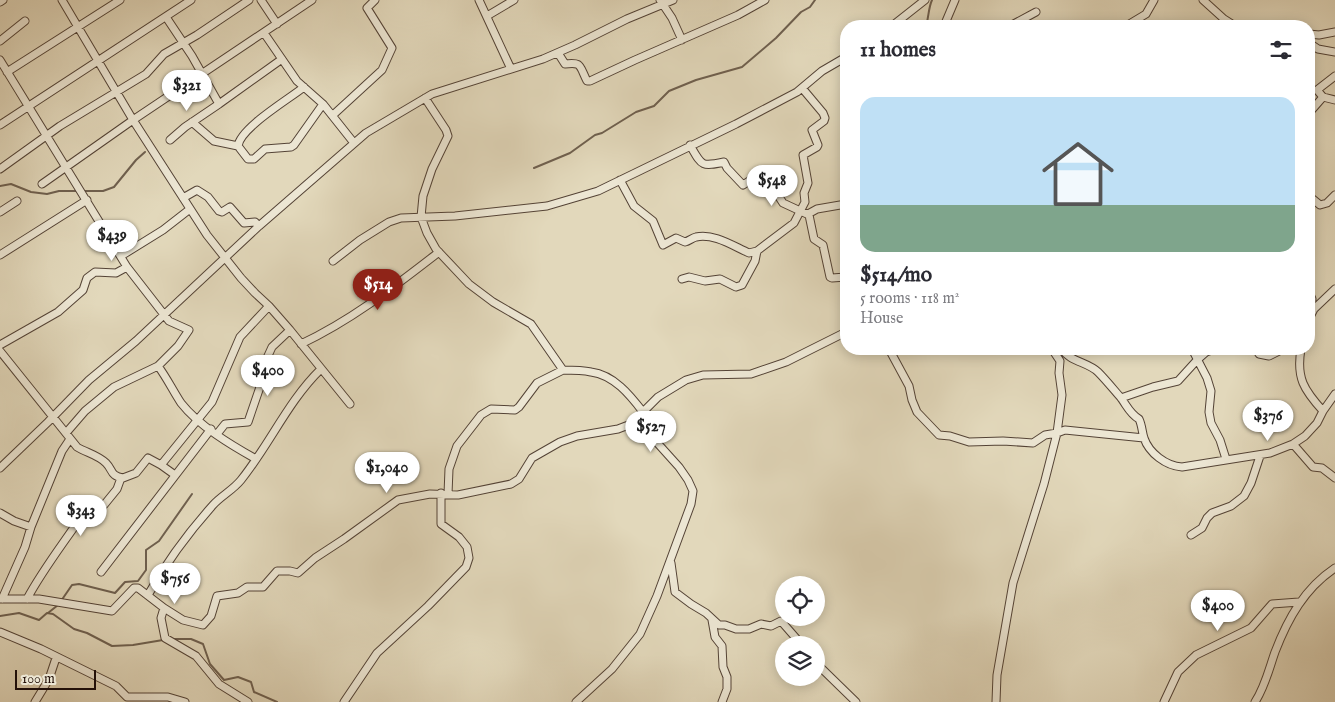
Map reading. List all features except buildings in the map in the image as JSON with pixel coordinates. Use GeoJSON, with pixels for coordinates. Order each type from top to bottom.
{"type":"FeatureCollection","features":[{"type":"Feature","properties":{"kind":"street"},"geometry":{"type":"LineString","coordinates":[[62,0],[133,120],[207,235],[225,259],[290,330],[350,404]]}},
{"type":"Feature","properties":{"kind":"street"},"geometry":{"type":"LineString","coordinates":[[7,72],[120,0]]}},
{"type":"Feature","properties":{"kind":"street"},"geometry":{"type":"LineString","coordinates":[[0,115],[2,124],[192,0]]}},
{"type":"Feature","properties":{"kind":"street"},"geometry":{"type":"LineString","coordinates":[[0,169],[48,135],[146,74],[164,54],[249,0]]}},
{"type":"Feature","properties":{"kind":"street"},"geometry":{"type":"LineString","coordinates":[[261,0],[277,24]]}},
{"type":"Feature","properties":{"kind":"street"},"geometry":{"type":"LineString","coordinates":[[42,184],[133,120],[312,0]]}},
{"type":"Feature","properties":{"kind":"street"},"geometry":{"type":"LineString","coordinates":[[333,115],[382,70],[392,48],[367,8],[375,0]]}},
{"type":"Feature","properties":{"kind":"street"},"geometry":{"type":"LineString","coordinates":[[479,0],[511,69]]}},
{"type":"Feature","properties":{"kind":"street"},"geometry":{"type":"LineString","coordinates":[[487,16],[514,0]]}},
{"type":"Feature","properties":{"kind":"street"},"geometry":{"type":"LineString","coordinates":[[0,468],[89,380],[164,316],[259,226],[354,143],[374,128],[440,91],[558,53],[661,2],[673,0]]}},
{"type":"Feature","properties":{"kind":"street"},"geometry":{"type":"LineString","coordinates":[[558,53],[565,64],[577,63],[587,80],[590,81],[765,0]]}},
{"type":"Feature","properties":{"kind":"street"},"geometry":{"type":"LineString","coordinates":[[900,20],[925,0]]}},
{"type":"Feature","properties":{"kind":"street"},"geometry":{"type":"LineString","coordinates":[[947,20],[956,0]]}},
{"type":"Feature","properties":{"kind":"street"},"geometry":{"type":"LineString","coordinates":[[1136,20],[1146,14],[1154,0]]}},
{"type":"Feature","properties":{"kind":"street"},"geometry":{"type":"LineString","coordinates":[[1203,0],[1226,20]]}},
{"type":"Feature","properties":{"kind":"street"},"geometry":{"type":"LineString","coordinates":[[661,2],[672,18],[682,40]]}},
{"type":"Feature","properties":{"kind":"street"},"geometry":{"type":"LineString","coordinates":[[1021,20],[1036,12]]}},
{"type":"Feature","properties":{"kind":"street"},"geometry":{"type":"LineString","coordinates":[[166,17],[184,43],[219,104]]}},
{"type":"Feature","properties":{"kind":"street"},"geometry":{"type":"LineString","coordinates":[[0,41],[24,21]]}},
{"type":"Feature","properties":{"kind":"street"},"geometry":{"type":"LineString","coordinates":[[1315,35],[1335,32]]}},
{"type":"Feature","properties":{"kind":"street"},"geometry":{"type":"LineString","coordinates":[[264,33],[297,81],[323,104],[354,143]]}},
{"type":"Feature","properties":{"kind":"street"},"geometry":{"type":"LineString","coordinates":[[1315,47],[1335,52]]}},
{"type":"Feature","properties":{"kind":"street"},"geometry":{"type":"LineString","coordinates":[[170,140],[192,122],[282,59]]}},
{"type":"Feature","properties":{"kind":"street"},"geometry":{"type":"LineString","coordinates":[[0,60],[128,267],[164,316],[170,322],[189,330],[178,346],[158,366],[109,391],[85,412],[68,436],[31,527],[25,547],[1,599],[27,599],[113,611],[134,588],[140,589],[183,620],[204,625],[212,616],[217,596],[238,593],[253,586],[264,587],[277,571],[298,573],[315,558],[398,500],[414,496],[458,495],[511,484],[519,479],[532,458],[560,442],[577,436],[618,429],[639,421],[643,412],[662,394],[686,380],[699,376],[751,374],[786,362],[840,335]]}},
{"type":"Feature","properties":{"kind":"street"},"geometry":{"type":"LineString","coordinates":[[333,261],[360,240],[389,222],[401,218],[454,216],[547,206],[598,190],[736,124],[797,92],[822,71],[840,60]]}},
{"type":"Feature","properties":{"kind":"street"},"geometry":{"type":"LineString","coordinates":[[1335,76],[1317,90],[1323,97],[1335,100]]}},
{"type":"Feature","properties":{"kind":"street"},"geometry":{"type":"LineString","coordinates":[[238,146],[239,142],[254,124],[304,87]]}},
{"type":"Feature","properties":{"kind":"street"},"geometry":{"type":"LineString","coordinates":[[620,180],[634,206],[653,221],[663,245],[676,238],[685,242],[695,237],[703,236],[716,238],[749,253],[757,251],[791,226],[805,202],[804,194],[808,183],[803,155],[817,147],[818,145],[812,131],[824,122],[825,118],[802,88]]}},
{"type":"Feature","properties":{"kind":"street"},"geometry":{"type":"LineString","coordinates":[[1315,106],[1323,97]]}},
{"type":"Feature","properties":{"kind":"street"},"geometry":{"type":"LineString","coordinates":[[425,98],[448,136],[432,169],[423,196],[421,217],[427,233],[439,252],[471,285],[493,302],[531,324],[563,370]]}},
{"type":"Feature","properties":{"kind":"street"},"geometry":{"type":"LineString","coordinates":[[192,122],[214,141],[238,146],[251,160],[265,149],[291,147],[305,131],[323,104]]}},
{"type":"Feature","properties":{"kind":"street"},"geometry":{"type":"LineString","coordinates":[[690,145],[700,162],[709,166],[724,162],[727,168],[743,185],[763,172],[782,202],[800,212],[808,214],[817,208],[840,205]]}},
{"type":"Feature","properties":{"kind":"street"},"geometry":{"type":"LineString","coordinates":[[183,198],[196,190],[208,198],[220,211],[222,212],[230,208],[244,223],[256,222],[259,226]]}},
{"type":"Feature","properties":{"kind":"street"},"geometry":{"type":"LineString","coordinates":[[0,255],[83,194]]}},
{"type":"Feature","properties":{"kind":"street"},"geometry":{"type":"LineString","coordinates":[[1315,203],[1327,203],[1335,195]]}},
{"type":"Feature","properties":{"kind":"street"},"geometry":{"type":"LineString","coordinates":[[0,212],[17,201]]}},
{"type":"Feature","properties":{"kind":"street"},"geometry":{"type":"LineString","coordinates":[[121,256],[164,230],[190,209]]}},
{"type":"Feature","properties":{"kind":"street"},"geometry":{"type":"LineString","coordinates":[[808,214],[814,239],[824,247],[830,277],[840,277]]}},
{"type":"Feature","properties":{"kind":"street"},"geometry":{"type":"LineString","coordinates":[[682,279],[689,277],[706,281],[720,279],[736,287],[742,285],[755,261],[757,251]]}},
{"type":"Feature","properties":{"kind":"street"},"geometry":{"type":"LineString","coordinates":[[301,344],[329,331],[344,321],[387,292],[439,252]]}},
{"type":"Feature","properties":{"kind":"street"},"geometry":{"type":"LineString","coordinates":[[0,345],[58,312],[83,290],[87,278],[95,272],[116,273],[128,267]]}},
{"type":"Feature","properties":{"kind":"street"},"geometry":{"type":"LineString","coordinates":[[1315,311],[1335,289]]}},
{"type":"Feature","properties":{"kind":"street"},"geometry":{"type":"LineString","coordinates":[[161,465],[212,402],[240,337],[269,306]]}},
{"type":"Feature","properties":{"kind":"street"},"geometry":{"type":"LineString","coordinates":[[101,572],[175,475],[214,432],[225,424],[248,422],[261,384],[269,368],[267,358],[272,347],[290,330]]}},
{"type":"Feature","properties":{"kind":"street"},"geometry":{"type":"LineString","coordinates":[[0,351],[54,416],[68,436],[79,448],[107,464],[112,474],[121,478],[134,474],[148,458],[175,475]]}},
{"type":"Feature","properties":{"kind":"street"},"geometry":{"type":"LineString","coordinates":[[892,355],[909,386],[917,412],[939,435],[950,436],[967,442],[1003,441],[1033,443],[1045,435],[1065,430],[1144,438]]}},
{"type":"Feature","properties":{"kind":"street"},"geometry":{"type":"LineString","coordinates":[[996,702],[997,676],[1011,595],[1057,433],[1062,402],[1062,387],[1059,373],[1060,361],[1056,355]]}},
{"type":"Feature","properties":{"kind":"street"},"geometry":{"type":"LineString","coordinates":[[1068,355],[1078,362],[1096,370],[1121,398],[1131,414],[1140,421],[1148,446],[1154,453],[1175,466],[1188,467],[1226,459],[1260,456],[1293,444],[1314,428],[1335,394]]}},
{"type":"Feature","properties":{"kind":"street"},"geometry":{"type":"LineString","coordinates":[[1196,355],[1208,378],[1212,391],[1209,412],[1211,423],[1220,440],[1226,459]]}},
{"type":"Feature","properties":{"kind":"street"},"geometry":{"type":"LineString","coordinates":[[1121,398],[1178,381],[1198,359],[1205,355]]}},
{"type":"Feature","properties":{"kind":"street"},"geometry":{"type":"LineString","coordinates":[[1301,355],[1300,372],[1304,388],[1323,411]]}},
{"type":"Feature","properties":{"kind":"street"},"geometry":{"type":"LineString","coordinates":[[158,366],[183,405],[214,432],[256,459]]}},
{"type":"Feature","properties":{"kind":"street"},"geometry":{"type":"LineString","coordinates":[[148,595],[160,573],[192,530],[213,505],[238,483],[304,386],[321,369]]}},
{"type":"Feature","properties":{"kind":"street"},"geometry":{"type":"LineString","coordinates":[[344,702],[377,653],[434,601],[466,567],[469,558],[467,547],[459,537],[441,524],[449,469],[457,446],[481,415],[491,409],[515,410],[537,383],[563,370],[590,371],[608,378],[630,395],[643,412]]}},
{"type":"Feature","properties":{"kind":"street"},"geometry":{"type":"LineString","coordinates":[[576,702],[612,669],[640,634],[691,504],[692,486],[679,467],[639,421]]}},
{"type":"Feature","properties":{"kind":"street"},"geometry":{"type":"LineString","coordinates":[[1293,444],[1313,467],[1322,468],[1335,478]]}},
{"type":"Feature","properties":{"kind":"street"},"geometry":{"type":"LineString","coordinates":[[1191,535],[1202,528],[1212,513],[1230,506],[1244,496],[1251,483],[1260,456]]}},
{"type":"Feature","properties":{"kind":"street"},"geometry":{"type":"LineString","coordinates":[[27,599],[44,569],[59,551],[87,508],[92,503],[104,505],[117,489],[121,478]]}},
{"type":"Feature","properties":{"kind":"street"},"geometry":{"type":"LineString","coordinates":[[0,513],[14,521],[31,527]]}},
{"type":"Feature","properties":{"kind":"street"},"geometry":{"type":"LineString","coordinates":[[670,560],[675,592],[706,613],[717,624],[736,630],[761,624],[771,626],[781,621],[794,636]]}},
{"type":"Feature","properties":{"kind":"street"},"geometry":{"type":"LineString","coordinates":[[1255,702],[1262,690],[1282,635],[1299,602],[1325,574],[1335,568]]}},
{"type":"Feature","properties":{"kind":"street"},"geometry":{"type":"LineString","coordinates":[[1164,702],[1178,672],[1196,655],[1251,628],[1272,604],[1299,602]]}},
{"type":"Feature","properties":{"kind":"street"},"geometry":{"type":"LineString","coordinates":[[164,608],[161,618],[167,640],[196,656],[219,684],[248,702]]}},
{"type":"Feature","properties":{"kind":"street"},"geometry":{"type":"LineString","coordinates":[[712,620],[715,637],[722,646],[723,667],[727,677],[727,689],[722,702]]}},
{"type":"Feature","properties":{"kind":"street"},"geometry":{"type":"LineString","coordinates":[[0,632],[41,649],[118,687],[128,696],[168,697],[185,702]]}},
{"type":"Feature","properties":{"kind":"street"},"geometry":{"type":"LineString","coordinates":[[34,702],[49,679],[56,658]]}},
{"type":"Feature","properties":{"kind":"street"},"geometry":{"type":"LineString","coordinates":[[825,672],[856,702]]}},
{"type":"Feature","properties":{"kind":"waterway"},"geometry":{"type":"LineString","coordinates":[[534,168],[570,153],[595,135],[602,133],[636,112],[654,106],[669,91],[696,80],[742,67],[776,38],[801,12],[810,7],[815,0]]}},
{"type":"Feature","properties":{"kind":"waterway"},"geometry":{"type":"LineString","coordinates":[[927,20],[932,0]]}},
{"type":"Feature","properties":{"kind":"waterway"},"geometry":{"type":"LineString","coordinates":[[82,191],[103,191],[114,187],[145,152]]}},
{"type":"Feature","properties":{"kind":"waterway"},"geometry":{"type":"LineString","coordinates":[[0,186],[11,184],[31,192],[47,194],[59,191],[78,191]]}},
{"type":"Feature","properties":{"kind":"waterway"},"geometry":{"type":"LineString","coordinates":[[61,601],[72,585],[79,584],[115,593],[125,582],[138,581],[146,570],[146,550],[159,541],[192,494]]}},
{"type":"Feature","properties":{"kind":"waterway"},"geometry":{"type":"LineString","coordinates":[[48,613],[58,605]]}},
{"type":"Feature","properties":{"kind":"waterway"},"geometry":{"type":"LineString","coordinates":[[0,616],[19,613],[39,620],[47,613],[53,614],[74,629],[87,633],[112,646],[163,640]]}},
{"type":"Feature","properties":{"kind":"waterway"},"geometry":{"type":"LineString","coordinates":[[172,639],[191,639],[203,644],[210,664],[224,680],[238,677],[251,682],[254,692],[277,702]]}}]}
